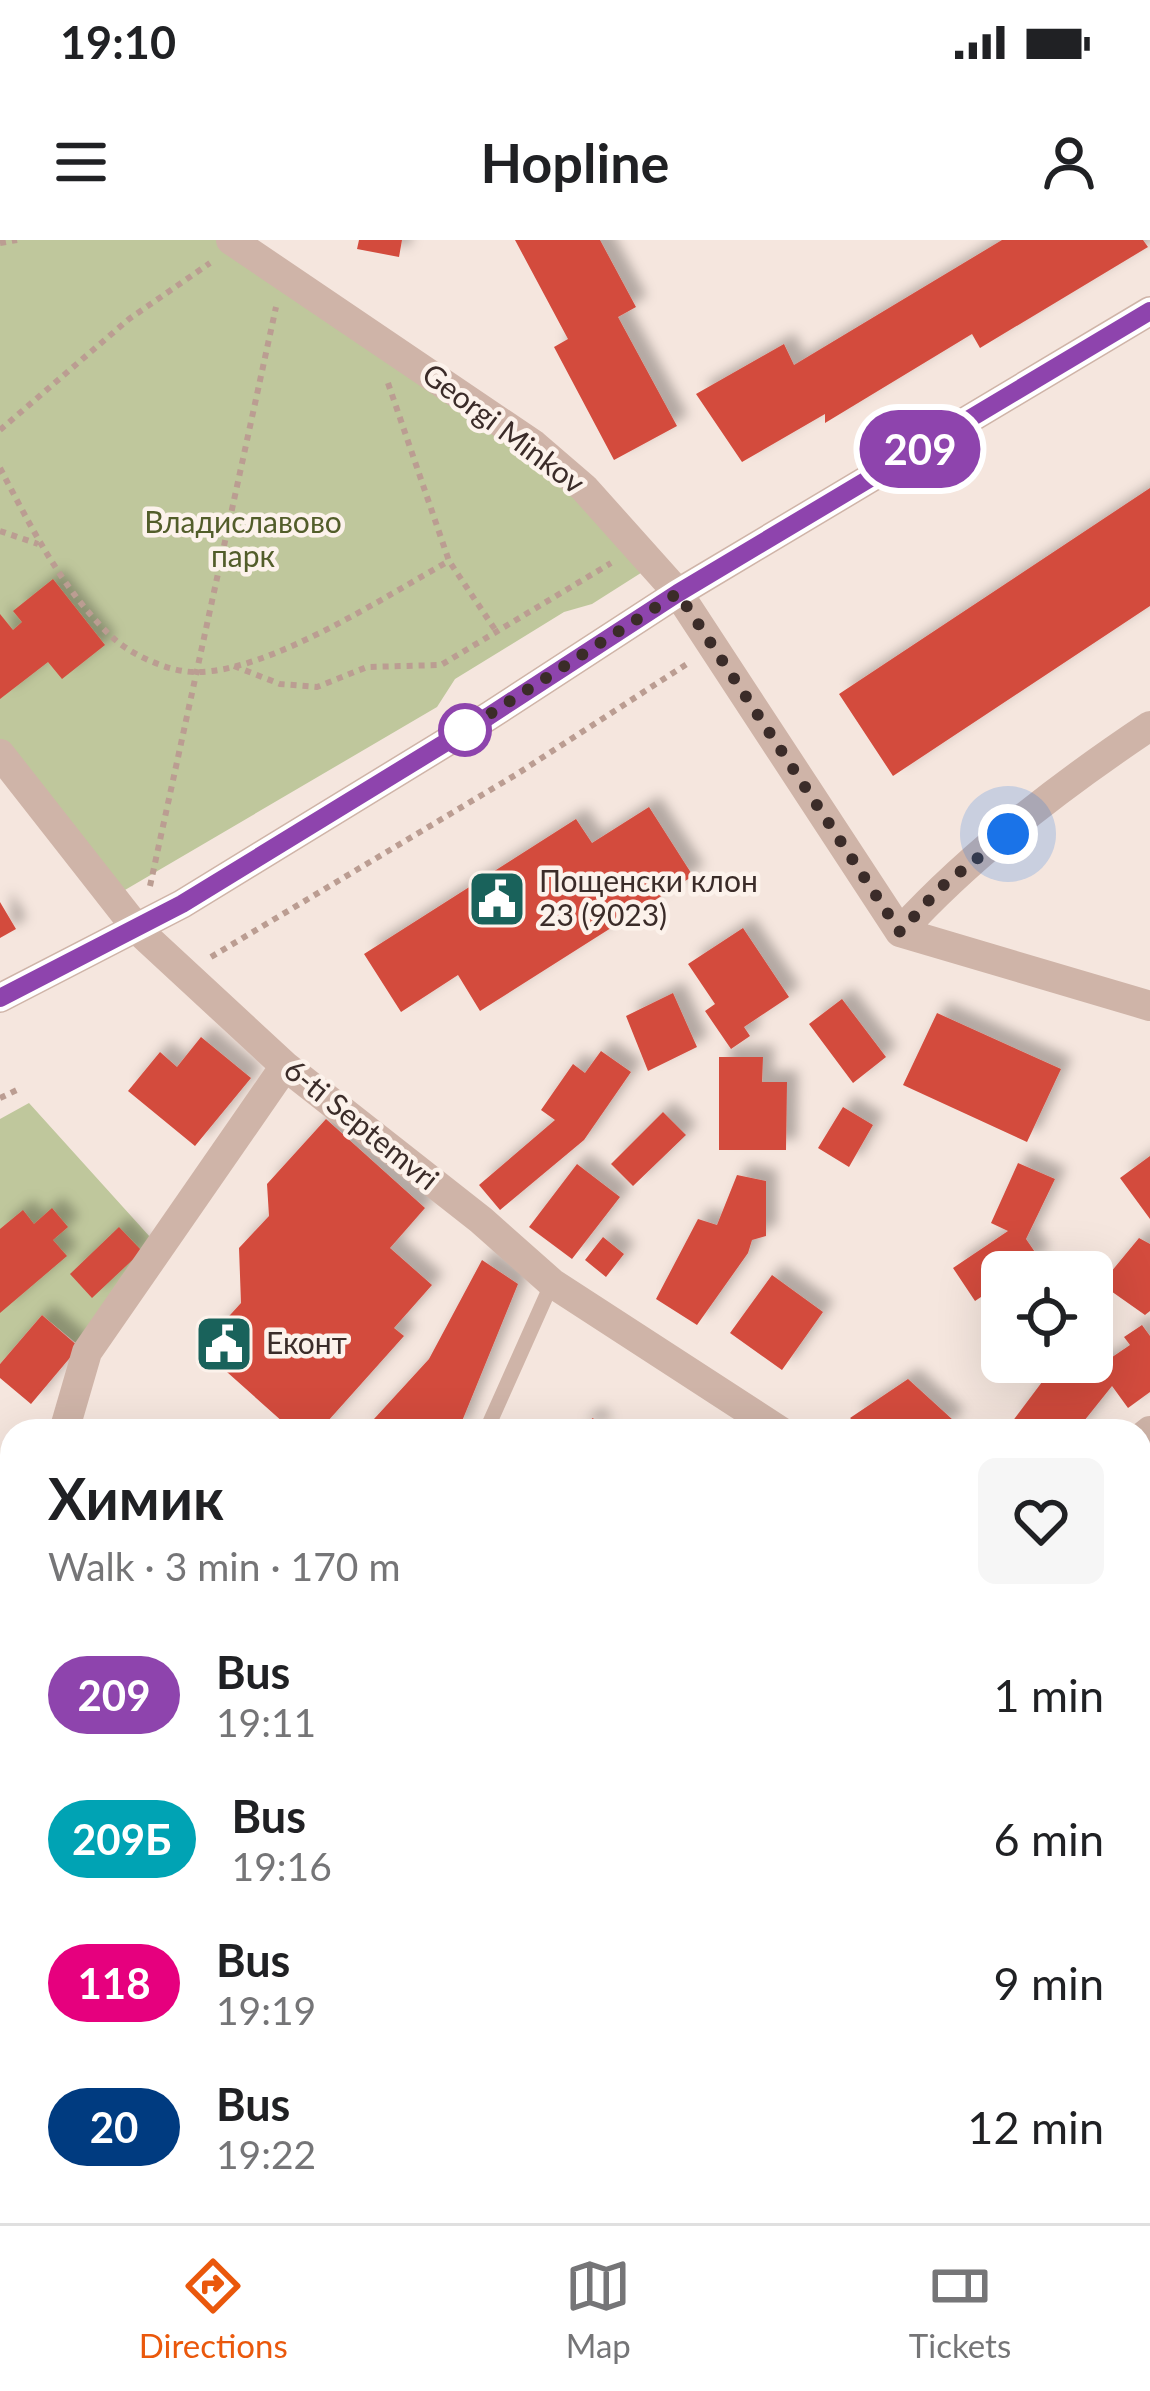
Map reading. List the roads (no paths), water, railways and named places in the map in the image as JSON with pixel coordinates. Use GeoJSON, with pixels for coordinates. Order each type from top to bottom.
{"type":"FeatureCollection","features":[{"type":"Feature","properties":{"kind":"street"},"geometry":{"type":"LineString","coordinates":[[284,274],[290,240]]}},
{"type":"Feature","properties":{"kind":"street","name":"Georgi Minkov"},"geometry":{"type":"LineString","coordinates":[[235,242],[535,445],[584,488],[678,593],[900,932]]}},
{"type":"Feature","properties":{"kind":"street"},"geometry":{"type":"LineString","coordinates":[[0,998],[138,930],[489,716],[678,593],[1150,311]]}},
{"type":"Feature","properties":{"kind":"street"},"geometry":{"type":"LineString","coordinates":[[1150,726],[940,888],[900,932],[1150,1006]]}},
{"type":"Feature","properties":{"kind":"street","name":"6-ti Septemvri"},"geometry":{"type":"LineString","coordinates":[[0,754],[138,930],[285,1066],[481,1220],[552,1283],[762,1419]]}},
{"type":"Feature","properties":{"kind":"street"},"geometry":{"type":"LineString","coordinates":[[67,1419],[87,1352],[285,1066]]}},
{"type":"Feature","properties":{"kind":"lane"},"geometry":{"type":"LineString","coordinates":[[491,1419],[552,1283]]}},
{"type":"Feature","properties":{"kind":"place","name":"Пощенски клон 23 (9023)"},"geometry":{"type":"Point","coordinates":[497,899]}},
{"type":"Feature","properties":{"kind":"place","name":"Еконт"},"geometry":{"type":"Point","coordinates":[224,1344]}},
{"type":"Feature","properties":{"kind":"park label","name":"Владиславово парк"},"geometry":{"type":"Point","coordinates":[243,540]}}]}
